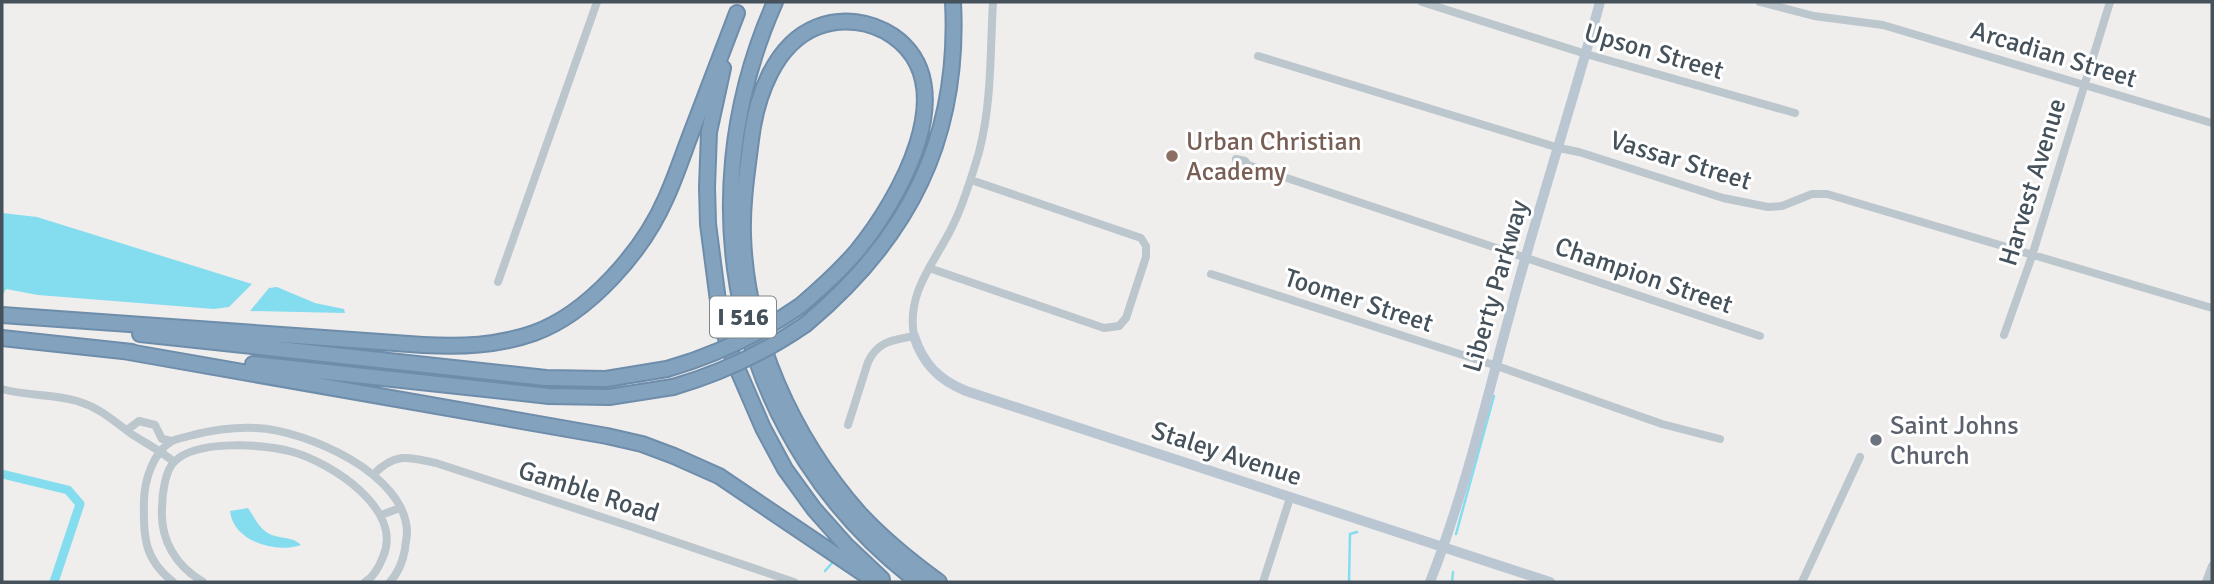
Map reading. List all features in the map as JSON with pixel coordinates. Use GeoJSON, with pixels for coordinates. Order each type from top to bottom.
{"type":"FeatureCollection","features":[{"type":"Feature","properties":{"kind":"highway","name":"I 516"},"geometry":{"type":"LineString","coordinates":[[775,2],[747,81],[733,160],[731,232],[745,326],[764,380],[789,434],[805,460],[846,515],[918,582]]}},
{"type":"Feature","properties":{"kind":"highway"},"geometry":{"type":"LineString","coordinates":[[2,338],[549,396],[609,397],[673,387],[700,379],[780,342],[806,324],[836,298],[871,261],[905,214],[931,159],[947,99],[952,60],[953,2]]}},
{"type":"Feature","properties":{"kind":"highway","name":"I 516"},"geometry":{"type":"LineString","coordinates":[[739,8],[709,131],[708,224],[721,324],[763,428],[785,469],[814,509],[846,545],[886,582]]}},
{"type":"Feature","properties":{"kind":"highway"},"geometry":{"type":"LineString","coordinates":[[2,317],[467,347],[536,332],[570,314],[592,296],[615,275],[640,244],[665,200],[739,8]]}},
{"type":"Feature","properties":{"kind":"highway"},"geometry":{"type":"LineString","coordinates":[[2,317],[546,378],[606,379],[667,369],[721,351],[748,339],[800,306],[838,272],[889,205],[914,152],[925,111],[925,85],[921,72],[908,50],[887,32],[860,22],[832,22],[805,33],[784,52],[769,78],[752,125],[743,197],[744,254],[756,319],[769,360],[784,397],[806,438],[832,478],[859,512],[905,557],[939,582]]}},
{"type":"Feature","properties":{"kind":"highway"},"geometry":{"type":"LineString","coordinates":[[124,351],[642,444],[719,476],[876,582]]}},
{"type":"Feature","properties":{"kind":"street"},"geometry":{"type":"LineString","coordinates":[[498,282],[597,2]]}},
{"type":"Feature","properties":{"kind":"street"},"geometry":{"type":"LineString","coordinates":[[848,425],[868,362],[875,349],[887,341],[914,337],[912,320],[919,286],[954,222],[971,180],[982,140],[988,103],[993,2]]}},
{"type":"Feature","properties":{"kind":"street","name":"Upson Street"},"geometry":{"type":"LineString","coordinates":[[1422,2],[1586,54],[1795,113]]}},
{"type":"Feature","properties":{"kind":"street","name":"Liberty Parkway"},"geometry":{"type":"LineString","coordinates":[[1430,582],[1444,547],[1600,2]]}},
{"type":"Feature","properties":{"kind":"street","name":"Arcadian Street"},"geometry":{"type":"LineString","coordinates":[[1760,2],[1814,16],[1883,25],[2212,123]]}},
{"type":"Feature","properties":{"kind":"street","name":"Harvest Avenue"},"geometry":{"type":"LineString","coordinates":[[2004,335],[2032,256],[2110,2]]}},
{"type":"Feature","properties":{"kind":"street","name":"Vassar Street"},"geometry":{"type":"LineString","coordinates":[[1258,56],[1723,198],[1768,208],[1782,206],[1812,194],[1827,194],[2212,309]]}},
{"type":"Feature","properties":{"kind":"street","name":"Champion Street"},"geometry":{"type":"LineString","coordinates":[[1237,159],[1248,165],[1760,336]]}},
{"type":"Feature","properties":{"kind":"street"},"geometry":{"type":"LineString","coordinates":[[929,268],[1104,328],[1119,326],[1126,318],[1147,252],[1141,238],[971,180]]}},
{"type":"Feature","properties":{"kind":"street","name":"Toomer Street"},"geometry":{"type":"LineString","coordinates":[[1211,274],[1496,366],[1689,433],[1720,439]]}},
{"type":"Feature","properties":{"kind":"street","name":"Staley Avenue"},"geometry":{"type":"LineString","coordinates":[[914,337],[929,367],[955,387],[1550,582]]}},
{"type":"Feature","properties":{"kind":"street"},"geometry":{"type":"LineString","coordinates":[[2,389],[76,401],[102,411],[174,462]]}},
{"type":"Feature","properties":{"kind":"street"},"geometry":{"type":"LineString","coordinates":[[127,430],[139,421],[147,422],[155,425],[162,439],[172,441]]}},
{"type":"Feature","properties":{"kind":"street"},"geometry":{"type":"LineString","coordinates":[[173,582],[160,572],[144,541],[144,490],[150,469],[161,451],[172,441],[210,430],[256,428],[285,432],[331,449],[374,474],[392,492],[408,532],[403,558],[390,582]]}},
{"type":"Feature","properties":{"kind":"street"},"geometry":{"type":"LineString","coordinates":[[282,450],[285,432]]}},
{"type":"Feature","properties":{"kind":"street"},"geometry":{"type":"LineString","coordinates":[[203,582],[192,576],[172,556],[164,532],[162,508],[167,478],[174,462],[194,450],[219,444],[291,451],[345,477],[381,514],[387,537],[386,550],[378,568],[365,582]]}},
{"type":"Feature","properties":{"kind":"street","name":"Gamble Road"},"geometry":{"type":"LineString","coordinates":[[374,474],[385,462],[406,457],[436,463],[794,582]]}},
{"type":"Feature","properties":{"kind":"street"},"geometry":{"type":"LineString","coordinates":[[1802,582],[1860,457]]}},
{"type":"Feature","properties":{"kind":"street"},"geometry":{"type":"LineString","coordinates":[[1263,582],[1290,498]]}},
{"type":"Feature","properties":{"kind":"street"},"geometry":{"type":"LineString","coordinates":[[381,514],[400,508]]}},
{"type":"Feature","properties":{"kind":"street"},"geometry":{"type":"LineString","coordinates":[[2206,582],[2212,566]]}},
{"type":"Feature","properties":{"kind":"water"},"geometry":{"type":"Polygon","coordinates":[[[2,213],[37,217],[252,284],[229,307],[214,309],[38,295],[6,289],[2,296],[2,213]]]}},
{"type":"Feature","properties":{"kind":"water"},"geometry":{"type":"Polygon","coordinates":[[[277,287],[315,303],[344,309],[345,313],[250,311],[269,288],[277,287]]]}},
{"type":"Feature","properties":{"kind":"water"},"geometry":{"type":"Polygon","coordinates":[[[248,508],[269,534],[293,540],[301,545],[279,548],[257,543],[247,537],[233,521],[230,511],[248,508]]]}},
{"type":"Feature","properties":{"kind":"waterway"},"geometry":{"type":"LineString","coordinates":[[1456,534],[1494,396]]}},
{"type":"Feature","properties":{"kind":"waterway"},"geometry":{"type":"LineString","coordinates":[[2,474],[68,490],[80,504],[54,582]]}},
{"type":"Feature","properties":{"kind":"waterway"},"geometry":{"type":"LineString","coordinates":[[1349,582],[1350,534],[1357,532]]}},
{"type":"Feature","properties":{"kind":"waterway"},"geometry":{"type":"LineString","coordinates":[[825,571],[832,563]]}},
{"type":"Feature","properties":{"kind":"waterway"},"geometry":{"type":"LineString","coordinates":[[1452,582],[1453,572]]}},
{"type":"Feature","properties":{"kind":"place","name":"Urban Christian Academy"},"geometry":{"type":"Point","coordinates":[1172,156]}},
{"type":"Feature","properties":{"kind":"place","name":"Saint Johns Church"},"geometry":{"type":"Point","coordinates":[1876,440]}}]}
